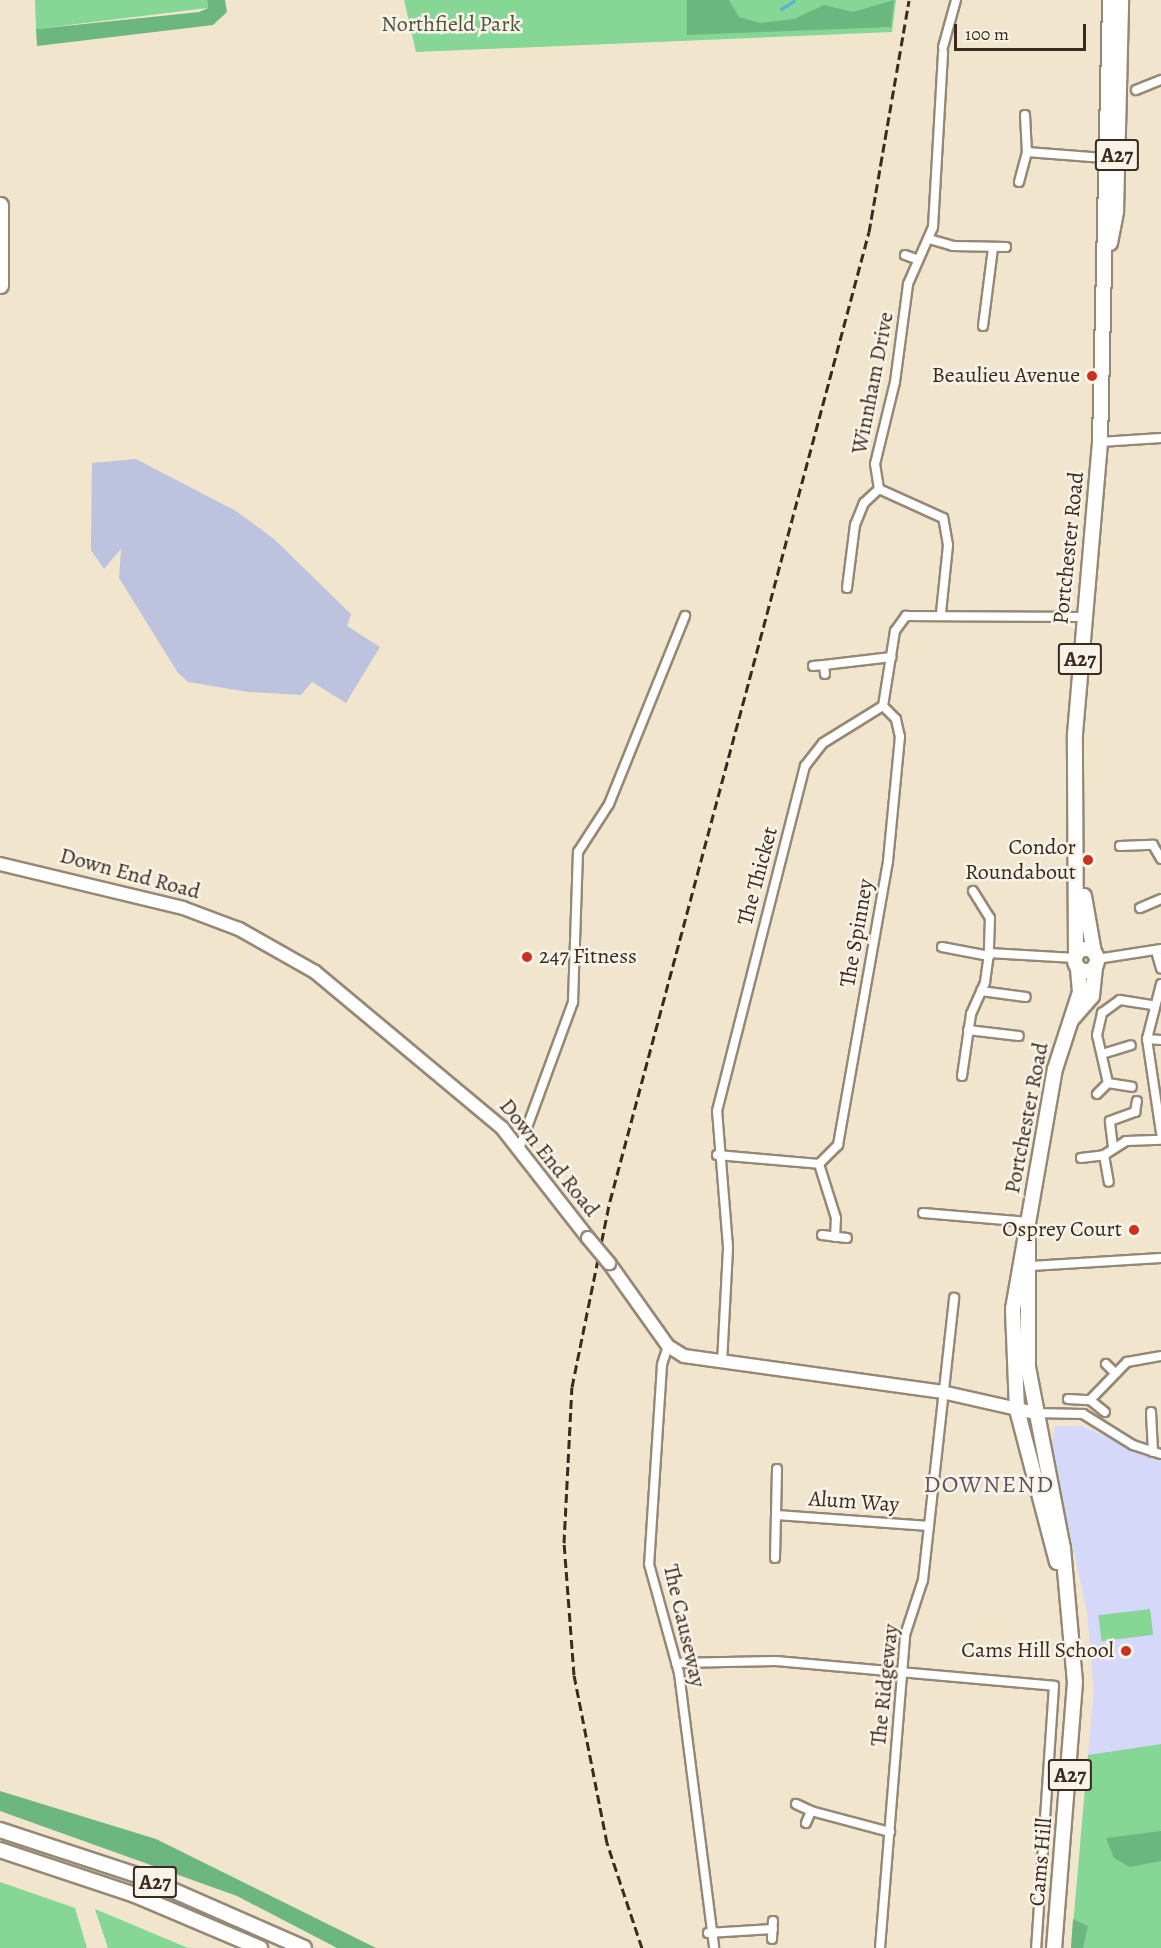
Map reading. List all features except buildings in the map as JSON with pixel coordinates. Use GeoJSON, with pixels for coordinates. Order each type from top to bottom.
{"type":"FeatureCollection","features":[{"type":"Feature","properties":{"kind":"highway"},"geometry":{"type":"LineString","coordinates":[[0,205],[0,285]]}},
{"type":"Feature","properties":{"kind":"main road","name":"Portchester Road"},"geometry":{"type":"LineString","coordinates":[[1017,1410],[1013,1309],[1055,1069],[1080,992],[1076,960],[1078,877],[1075,734],[1083,617],[1100,442],[1107,259],[1104,158],[1110,0]]}},
{"type":"Feature","properties":{"kind":"main road","name":"Portchester Road"},"geometry":{"type":"LineString","coordinates":[[1107,259],[1116,211],[1121,0]]}},
{"type":"Feature","properties":{"kind":"main road","name":"Portchester Road"},"geometry":{"type":"LineString","coordinates":[[1073,1018],[1092,996],[1096,959],[1078,877]]}},
{"type":"Feature","properties":{"kind":"main road"},"geometry":{"type":"LineString","coordinates":[[1084,949],[1096,959],[1088,971],[1076,960],[1084,949]]}},
{"type":"Feature","properties":{"kind":"main road","name":"Portchester Road"},"geometry":{"type":"LineString","coordinates":[[1028,1225],[1031,1266],[1027,1357],[1035,1413]]}},
{"type":"Feature","properties":{"kind":"main road","name":"Cams Hill"},"geometry":{"type":"LineString","coordinates":[[1017,1410],[1068,1601]]}},
{"type":"Feature","properties":{"kind":"main road","name":"Cams Hill"},"geometry":{"type":"LineString","coordinates":[[1035,1413],[1063,1548],[1068,1601],[1073,1725],[1054,1948]]}},
{"type":"Feature","properties":{"kind":"main road","name":"A27"},"geometry":{"type":"LineString","coordinates":[[0,1830],[171,1888],[304,1948]]}},
{"type":"Feature","properties":{"kind":"main road","name":"A27"},"geometry":{"type":"LineString","coordinates":[[0,1850],[135,1895],[260,1948]]}},
{"type":"Feature","properties":{"kind":"street","name":"Winnham Drive"},"geometry":{"type":"LineString","coordinates":[[879,489],[876,453],[895,382],[908,284],[916,260],[929,239],[943,50],[956,0]]}},
{"type":"Feature","properties":{"kind":"street"},"geometry":{"type":"LineString","coordinates":[[1136,90],[1161,80]]}},
{"type":"Feature","properties":{"kind":"street"},"geometry":{"type":"LineString","coordinates":[[1018,182],[1027,152],[1025,115]]}},
{"type":"Feature","properties":{"kind":"street"},"geometry":{"type":"LineString","coordinates":[[1027,152],[1104,158]]}},
{"type":"Feature","properties":{"kind":"street"},"geometry":{"type":"LineString","coordinates":[[929,239],[953,246],[1006,247]]}},
{"type":"Feature","properties":{"kind":"street"},"geometry":{"type":"LineString","coordinates":[[983,326],[993,248]]}},
{"type":"Feature","properties":{"kind":"street"},"geometry":{"type":"LineString","coordinates":[[905,255],[916,260]]}},
{"type":"Feature","properties":{"kind":"street"},"geometry":{"type":"LineString","coordinates":[[1100,442],[1161,438]]}},
{"type":"Feature","properties":{"kind":"street"},"geometry":{"type":"LineString","coordinates":[[848,588],[855,525],[864,503],[879,489],[944,518],[948,545],[941,614]]}},
{"type":"Feature","properties":{"kind":"street"},"geometry":{"type":"LineString","coordinates":[[883,706],[901,619],[941,614],[1083,617]]}},
{"type":"Feature","properties":{"kind":"street"},"geometry":{"type":"LineString","coordinates":[[519,1149],[573,1002],[578,852],[609,804],[685,616]]}},
{"type":"Feature","properties":{"kind":"street"},"geometry":{"type":"LineString","coordinates":[[813,666],[825,670],[892,657]]}},
{"type":"Feature","properties":{"kind":"street","name":"The Thicket"},"geometry":{"type":"LineString","coordinates":[[722,1363],[728,1247],[717,1155],[720,1087],[805,766],[823,743],[883,706]]}},
{"type":"Feature","properties":{"kind":"street","name":"The Spinney"},"geometry":{"type":"LineString","coordinates":[[819,1164],[838,1145],[888,861],[900,737],[896,719],[883,706]]}},
{"type":"Feature","properties":{"kind":"street"},"geometry":{"type":"LineString","coordinates":[[1120,846],[1153,845],[1161,859]]}},
{"type":"Feature","properties":{"kind":"street","name":"Down End Road"},"geometry":{"type":"LineString","coordinates":[[0,864],[183,908],[275,947],[352,1000],[482,1109],[519,1149],[609,1263],[668,1346]]}},
{"type":"Feature","properties":{"kind":"street"},"geometry":{"type":"LineString","coordinates":[[962,1076],[968,1030],[981,991],[989,955],[990,918],[973,891]]}},
{"type":"Feature","properties":{"kind":"street"},"geometry":{"type":"LineString","coordinates":[[1140,908],[1150,899],[1161,898]]}},
{"type":"Feature","properties":{"kind":"street"},"geometry":{"type":"LineString","coordinates":[[942,947],[989,955],[1076,960]]}},
{"type":"Feature","properties":{"kind":"street"},"geometry":{"type":"LineString","coordinates":[[1096,959],[1159,950],[1161,968]]}},
{"type":"Feature","properties":{"kind":"street"},"geometry":{"type":"LineString","coordinates":[[1161,984],[1153,1005],[1147,1039],[1160,1114],[1161,1133]]}},
{"type":"Feature","properties":{"kind":"street"},"geometry":{"type":"LineString","coordinates":[[981,991],[1026,997]]}},
{"type":"Feature","properties":{"kind":"street"},"geometry":{"type":"LineString","coordinates":[[1108,1083],[1097,1023],[1105,1009],[1120,1000],[1153,1005]]}},
{"type":"Feature","properties":{"kind":"street"},"geometry":{"type":"LineString","coordinates":[[968,1030],[1019,1036]]}},
{"type":"Feature","properties":{"kind":"street"},"geometry":{"type":"LineString","coordinates":[[1147,1039],[1161,1040]]}},
{"type":"Feature","properties":{"kind":"street"},"geometry":{"type":"LineString","coordinates":[[1102,1053],[1131,1045]]}},
{"type":"Feature","properties":{"kind":"street"},"geometry":{"type":"LineString","coordinates":[[1108,1083],[1132,1087]]}},
{"type":"Feature","properties":{"kind":"street"},"geometry":{"type":"LineString","coordinates":[[1097,1094],[1108,1083]]}},
{"type":"Feature","properties":{"kind":"street"},"geometry":{"type":"LineString","coordinates":[[1113,1147],[1110,1122],[1136,1112],[1137,1101]]}},
{"type":"Feature","properties":{"kind":"street"},"geometry":{"type":"LineString","coordinates":[[1082,1158],[1104,1155],[1113,1147],[1161,1140]]}},
{"type":"Feature","properties":{"kind":"street"},"geometry":{"type":"LineString","coordinates":[[717,1155],[819,1164],[836,1218],[835,1237]]}},
{"type":"Feature","properties":{"kind":"street"},"geometry":{"type":"LineString","coordinates":[[1104,1155],[1109,1182]]}},
{"type":"Feature","properties":{"kind":"street"},"geometry":{"type":"LineString","coordinates":[[923,1213],[1028,1225]]}},
{"type":"Feature","properties":{"kind":"street"},"geometry":{"type":"LineString","coordinates":[[822,1235],[847,1238]]}},
{"type":"Feature","properties":{"kind":"street"},"geometry":{"type":"LineString","coordinates":[[1031,1266],[1161,1257]]}},
{"type":"Feature","properties":{"kind":"street","name":"The Ridgeway"},"geometry":{"type":"LineString","coordinates":[[880,1948],[907,1622],[923,1580],[954,1298]]}},
{"type":"Feature","properties":{"kind":"street"},"geometry":{"type":"LineString","coordinates":[[668,1346],[684,1356],[722,1363],[942,1392],[1035,1413],[1083,1414],[1157,1453]]}},
{"type":"Feature","properties":{"kind":"street","name":"The Causeway"},"geometry":{"type":"LineString","coordinates":[[668,1346],[662,1365],[649,1564],[676,1663],[707,1879],[708,1933],[714,1948]]}},
{"type":"Feature","properties":{"kind":"street"},"geometry":{"type":"LineString","coordinates":[[1090,1400],[1102,1383],[1114,1372],[1141,1356],[1161,1356]]}},
{"type":"Feature","properties":{"kind":"street"},"geometry":{"type":"LineString","coordinates":[[1106,1364],[1114,1372]]}},
{"type":"Feature","properties":{"kind":"street"},"geometry":{"type":"LineString","coordinates":[[1068,1399],[1090,1400],[1105,1412]]}},
{"type":"Feature","properties":{"kind":"street"},"geometry":{"type":"LineString","coordinates":[[1151,1412],[1157,1453]]}},
{"type":"Feature","properties":{"kind":"street","name":"Alum Way"},"geometry":{"type":"LineString","coordinates":[[775,1558],[777,1468]]}},
{"type":"Feature","properties":{"kind":"street","name":"Alum Way"},"geometry":{"type":"LineString","coordinates":[[777,1515],[929,1526]]}},
{"type":"Feature","properties":{"kind":"street"},"geometry":{"type":"LineString","coordinates":[[676,1663],[743,1659],[902,1672]]}},
{"type":"Feature","properties":{"kind":"street","name":"Cams Hill"},"geometry":{"type":"LineString","coordinates":[[902,1672],[1046,1683],[1057,1693],[1036,1948]]}},
{"type":"Feature","properties":{"kind":"street"},"geometry":{"type":"LineString","coordinates":[[796,1804],[811,1811],[890,1832]]}},
{"type":"Feature","properties":{"kind":"street"},"geometry":{"type":"LineString","coordinates":[[806,1823],[811,1811]]}},
{"type":"Feature","properties":{"kind":"street"},"geometry":{"type":"LineString","coordinates":[[708,1933],[773,1925],[772,1939]]}},
{"type":"Feature","properties":{"kind":"shaded area"},"geometry":{"type":"Polygon","coordinates":[[[136,459],[236,511],[274,539],[351,614],[347,626],[380,647],[346,703],[312,682],[301,695],[248,692],[188,682],[178,673],[119,578],[121,549],[104,569],[91,550],[92,463],[136,459]]]}},
{"type":"Feature","properties":{"kind":"shaded area","name":"Cams Hill School"},"geometry":{"type":"Polygon","coordinates":[[[1055,1426],[1082,1426],[1161,1460],[1161,1831],[1080,1840],[1094,1690],[1087,1612],[1051,1448],[1055,1426]]]}},
{"type":"Feature","properties":{"kind":"green space"},"geometry":{"type":"Polygon","coordinates":[[[35,0],[207,0],[208,8],[36,29],[35,0]]]}},
{"type":"Feature","properties":{"kind":"green space"},"geometry":{"type":"Polygon","coordinates":[[[207,0],[225,0],[227,12],[213,25],[37,46],[36,29],[199,12],[208,8],[207,0]]]}},
{"type":"Feature","properties":{"kind":"green space","name":"Northfield Park"},"geometry":{"type":"Polygon","coordinates":[[[404,0],[896,0],[892,32],[416,52],[404,0]]]}},
{"type":"Feature","properties":{"kind":"green space"},"geometry":{"type":"Polygon","coordinates":[[[687,0],[729,0],[739,17],[760,23],[794,19],[824,5],[853,12],[894,0],[891,27],[687,35],[687,0]]]}},
{"type":"Feature","properties":{"kind":"green space"},"geometry":{"type":"Polygon","coordinates":[[[1150,1609],[1153,1635],[1102,1641],[1098,1615],[1150,1609]]]}},
{"type":"Feature","properties":{"kind":"green space"},"geometry":{"type":"Polygon","coordinates":[[[1161,1744],[1161,1948],[1071,1948],[1088,1755],[1161,1744]]]}},
{"type":"Feature","properties":{"kind":"green space"},"geometry":{"type":"Polygon","coordinates":[[[0,1791],[156,1839],[376,1948],[337,1948],[237,1896],[0,1811],[0,1791]]]}},
{"type":"Feature","properties":{"kind":"green space"},"geometry":{"type":"Polygon","coordinates":[[[1161,1831],[1161,1861],[1130,1867],[1114,1858],[1106,1838],[1161,1831]]]}},
{"type":"Feature","properties":{"kind":"green space"},"geometry":{"type":"Polygon","coordinates":[[[0,1882],[75,1908],[87,1948],[0,1948],[0,1882]]]}},
{"type":"Feature","properties":{"kind":"green space"},"geometry":{"type":"Polygon","coordinates":[[[95,1909],[188,1948],[108,1948],[95,1909]]]}},
{"type":"Feature","properties":{"kind":"green space"},"geometry":{"type":"Polygon","coordinates":[[[1073,1919],[1088,1926],[1083,1948],[1071,1948],[1073,1919]]]}},
{"type":"Feature","properties":{"kind":"waterway"},"geometry":{"type":"LineString","coordinates":[[781,9],[794,1]]}},
{"type":"Feature","properties":{"kind":"railway"},"geometry":{"type":"LineString","coordinates":[[642,1948],[607,1843],[574,1675],[564,1543],[572,1387],[610,1201],[869,232],[909,0]]}},
{"type":"Feature","properties":{"kind":"place","name":"Beaulieu Avenue"},"geometry":{"type":"Point","coordinates":[1092,376]}},
{"type":"Feature","properties":{"kind":"place","name":"Condor Roundabout"},"geometry":{"type":"Point","coordinates":[1088,860]}},
{"type":"Feature","properties":{"kind":"place","name":"247 Fitness"},"geometry":{"type":"Point","coordinates":[527,957]}},
{"type":"Feature","properties":{"kind":"place","name":"Osprey Court"},"geometry":{"type":"Point","coordinates":[1134,1230]}},
{"type":"Feature","properties":{"kind":"place","name":"Cams Hill School"},"geometry":{"type":"Point","coordinates":[1126,1651]}},
{"type":"Feature","properties":{"kind":"district","name":"DOWNEND"},"geometry":{"type":"Point","coordinates":[989,1485]}}]}
